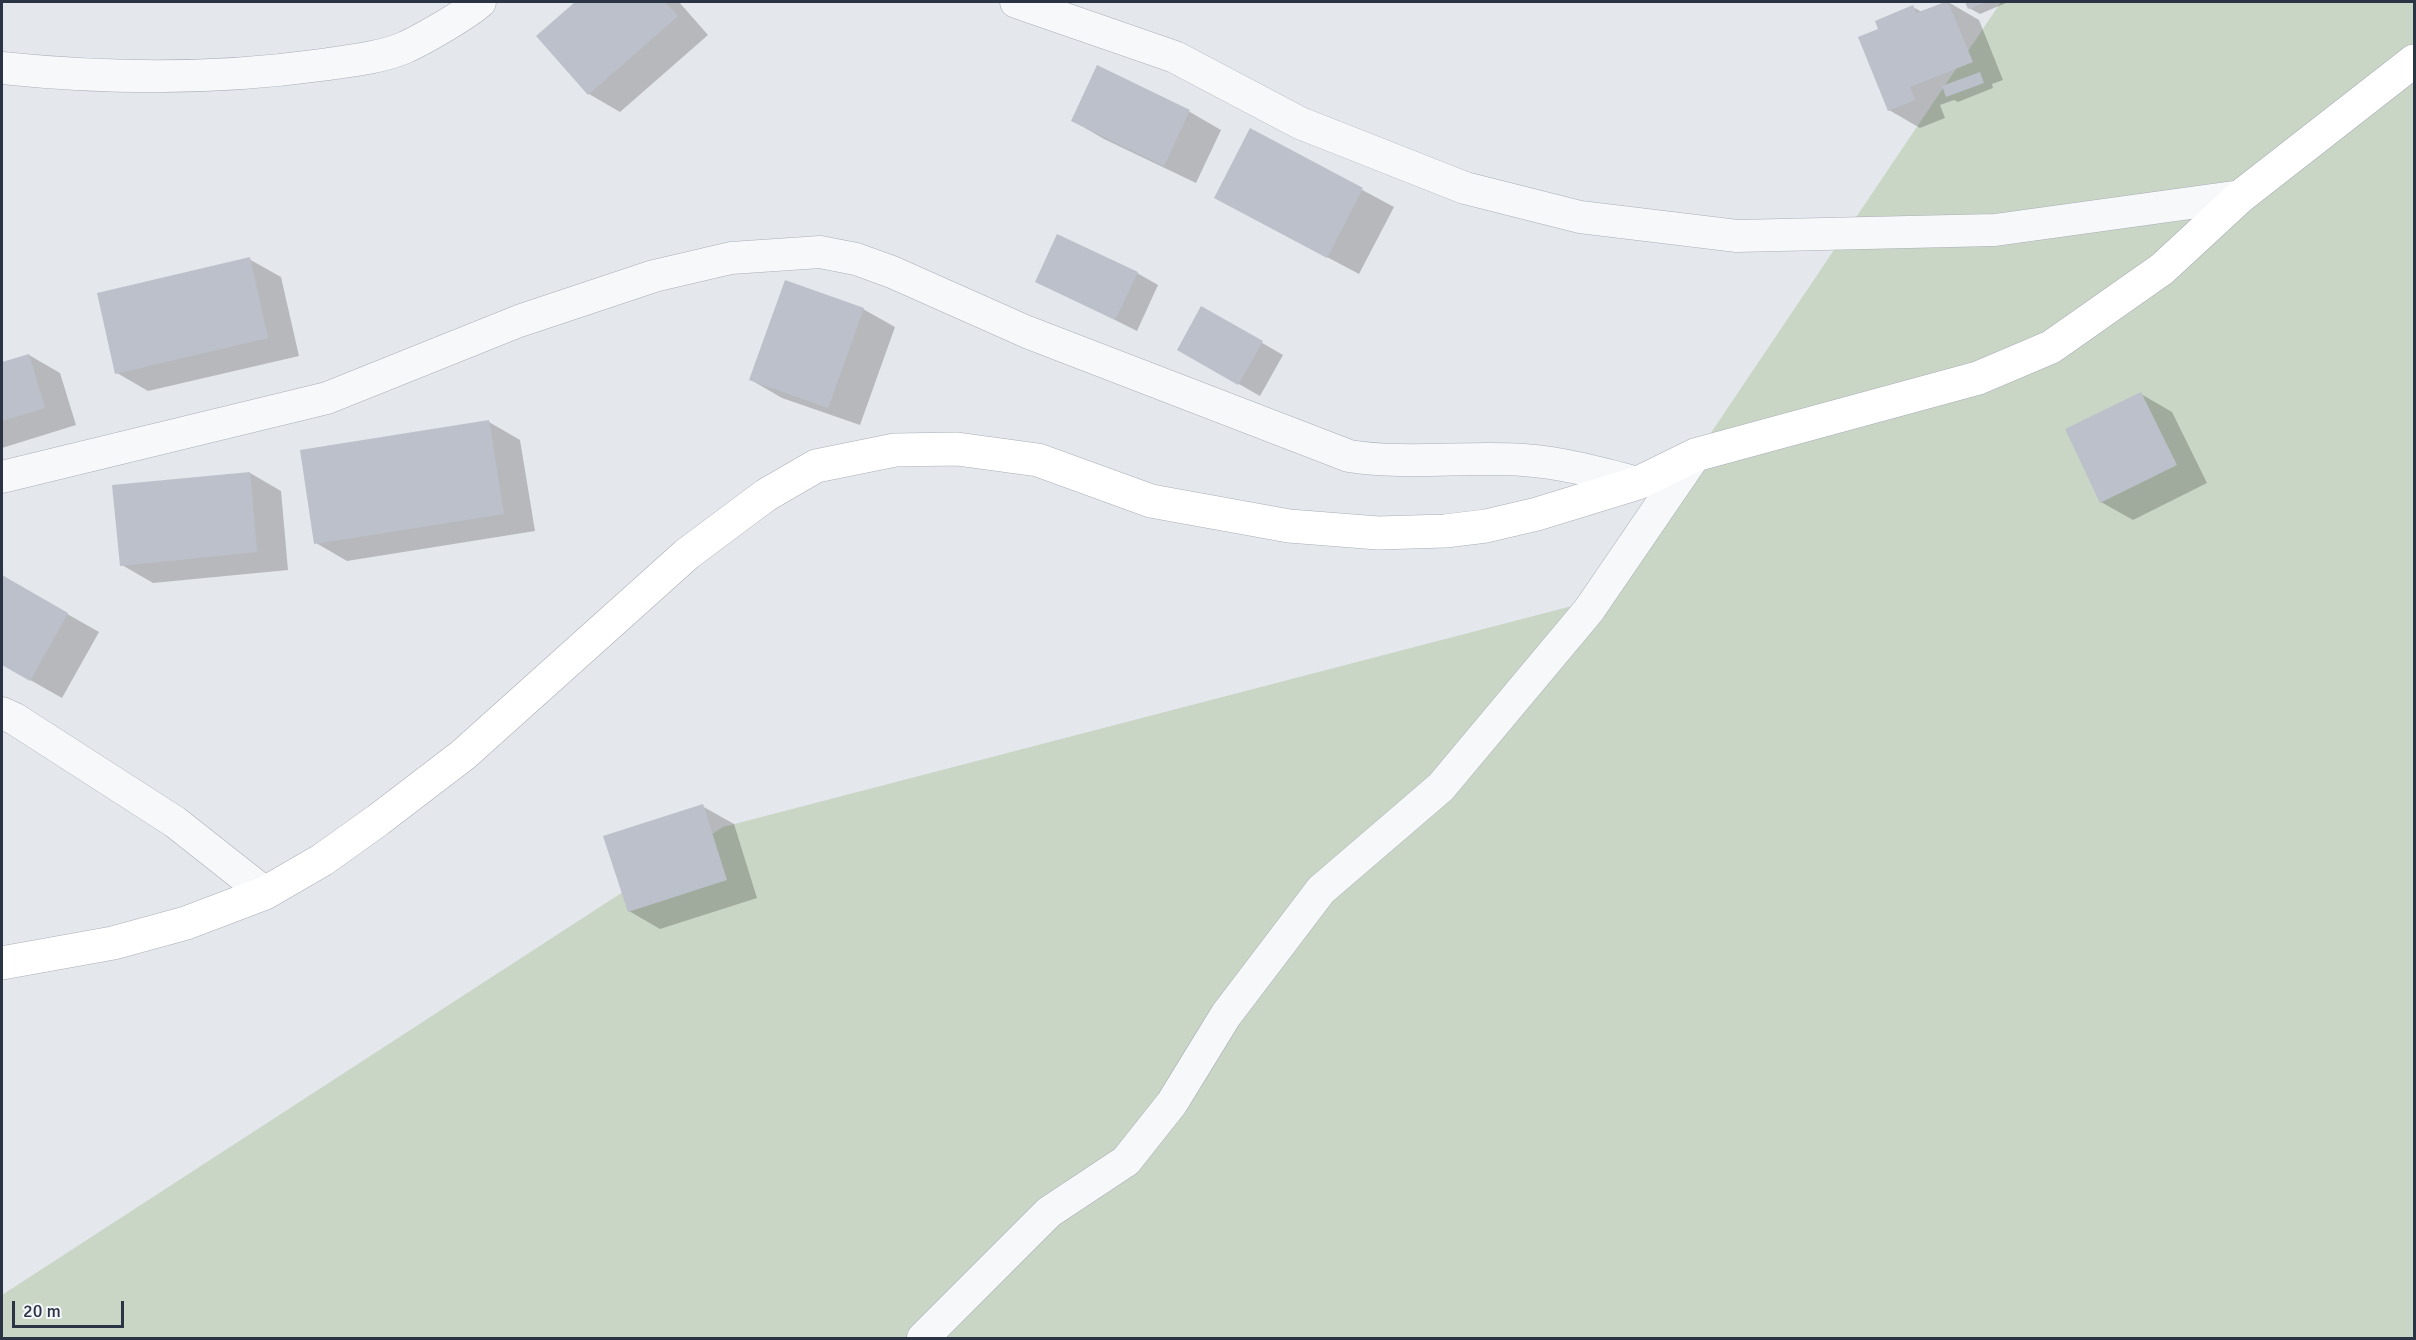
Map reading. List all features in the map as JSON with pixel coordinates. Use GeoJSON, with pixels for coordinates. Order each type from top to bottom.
{"type":"FeatureCollection","features":[{"type":"Feature","properties":{"kind":"street"},"geometry":{"type":"LineString","coordinates":[[2,68],[66,75],[175,77],[274,71],[357,60],[405,47],[480,2]]}},
{"type":"Feature","properties":{"kind":"street"},"geometry":{"type":"LineString","coordinates":[[1016,2],[1175,57],[1300,123],[1454,184],[1580,217],[1737,236],[1995,230],[2241,196]]}},
{"type":"Feature","properties":{"kind":"street"},"geometry":{"type":"LineString","coordinates":[[2,963],[113,943],[186,924],[265,893],[322,860],[463,755],[687,554],[766,495],[816,466],[895,450],[957,449],[1038,460],[1151,501],[1289,526],[1378,532],[1445,531],[1486,526],[1537,514],[1638,483],[1695,455],[1977,378],[2051,347],[2162,269],[2241,196],[2415,61]]}},
{"type":"Feature","properties":{"kind":"street"},"geometry":{"type":"LineString","coordinates":[[2,477],[327,398],[519,321],[654,276],[731,258],[820,252],[856,259],[892,272],[1027,332],[1349,456],[1378,460],[1524,460],[1574,466],[1638,483]]}},
{"type":"Feature","properties":{"kind":"street"},"geometry":{"type":"LineString","coordinates":[[923,1338],[1049,1212],[1125,1161],[1172,1103],[1226,1015],[1322,890],[1441,787],[1589,610],[1695,455]]}},
{"type":"Feature","properties":{"kind":"street"},"geometry":{"type":"LineString","coordinates":[[2,713],[15,719],[175,822],[265,893]]}},
{"type":"Feature","properties":{"kind":"green space"},"geometry":{"type":"Polygon","coordinates":[[[2001,2],[2414,2],[2414,1338],[2,1338],[2,1295],[723,827],[1599,599],[2001,2]]]}},
{"type":"Feature","properties":{"kind":"building"},"geometry":{"type":"Polygon","coordinates":[[[575,2],[665,2],[678,16],[588,95],[536,36],[575,2]]]}},
{"type":"Feature","properties":{"kind":"building"},"geometry":{"type":"Polygon","coordinates":[[[1948,2],[1973,62],[1910,87],[1915,100],[1888,111],[1858,37],[1878,29],[1875,21],[1913,5],[1916,13],[1948,2]]]}},
{"type":"Feature","properties":{"kind":"building"},"geometry":{"type":"Polygon","coordinates":[[[1965,2],[1987,2],[1968,9],[1965,2]]]}},
{"type":"Feature","properties":{"kind":"building"},"geometry":{"type":"Polygon","coordinates":[[[1097,65],[1190,110],[1164,166],[1071,121],[1097,65]]]}},
{"type":"Feature","properties":{"kind":"building"},"geometry":{"type":"Polygon","coordinates":[[[1980,72],[1984,83],[1946,97],[1942,86],[1980,72]]]}},
{"type":"Feature","properties":{"kind":"building"},"geometry":{"type":"Polygon","coordinates":[[[1250,128],[1363,188],[1327,258],[1214,198],[1250,128]]]}},
{"type":"Feature","properties":{"kind":"building"},"geometry":{"type":"Polygon","coordinates":[[[1057,234],[1138,272],[1115,320],[1035,282],[1057,234]]]}},
{"type":"Feature","properties":{"kind":"building"},"geometry":{"type":"Polygon","coordinates":[[[250,257],[268,338],[115,374],[97,293],[250,257]]]}},
{"type":"Feature","properties":{"kind":"building"},"geometry":{"type":"Polygon","coordinates":[[[785,280],[864,308],[828,408],[749,380],[785,280]]]}},
{"type":"Feature","properties":{"kind":"building"},"geometry":{"type":"Polygon","coordinates":[[[1201,306],[1263,341],[1238,385],[1177,350],[1201,306]]]}},
{"type":"Feature","properties":{"kind":"building"},"geometry":{"type":"Polygon","coordinates":[[[29,354],[45,408],[2,421],[2,362],[29,354]]]}},
{"type":"Feature","properties":{"kind":"building"},"geometry":{"type":"Polygon","coordinates":[[[2141,392],[2177,465],[2100,503],[2065,429],[2141,392]]]}},
{"type":"Feature","properties":{"kind":"building"},"geometry":{"type":"Polygon","coordinates":[[[489,420],[504,514],[314,544],[300,450],[489,420]]]}},
{"type":"Feature","properties":{"kind":"building"},"geometry":{"type":"Polygon","coordinates":[[[250,472],[257,552],[120,566],[112,485],[250,472]]]}},
{"type":"Feature","properties":{"kind":"building"},"geometry":{"type":"Polygon","coordinates":[[[2,575],[68,613],[30,681],[2,665],[2,575]]]}},
{"type":"Feature","properties":{"kind":"building"},"geometry":{"type":"Polygon","coordinates":[[[703,804],[727,880],[628,912],[603,836],[703,804]]]}}]}
